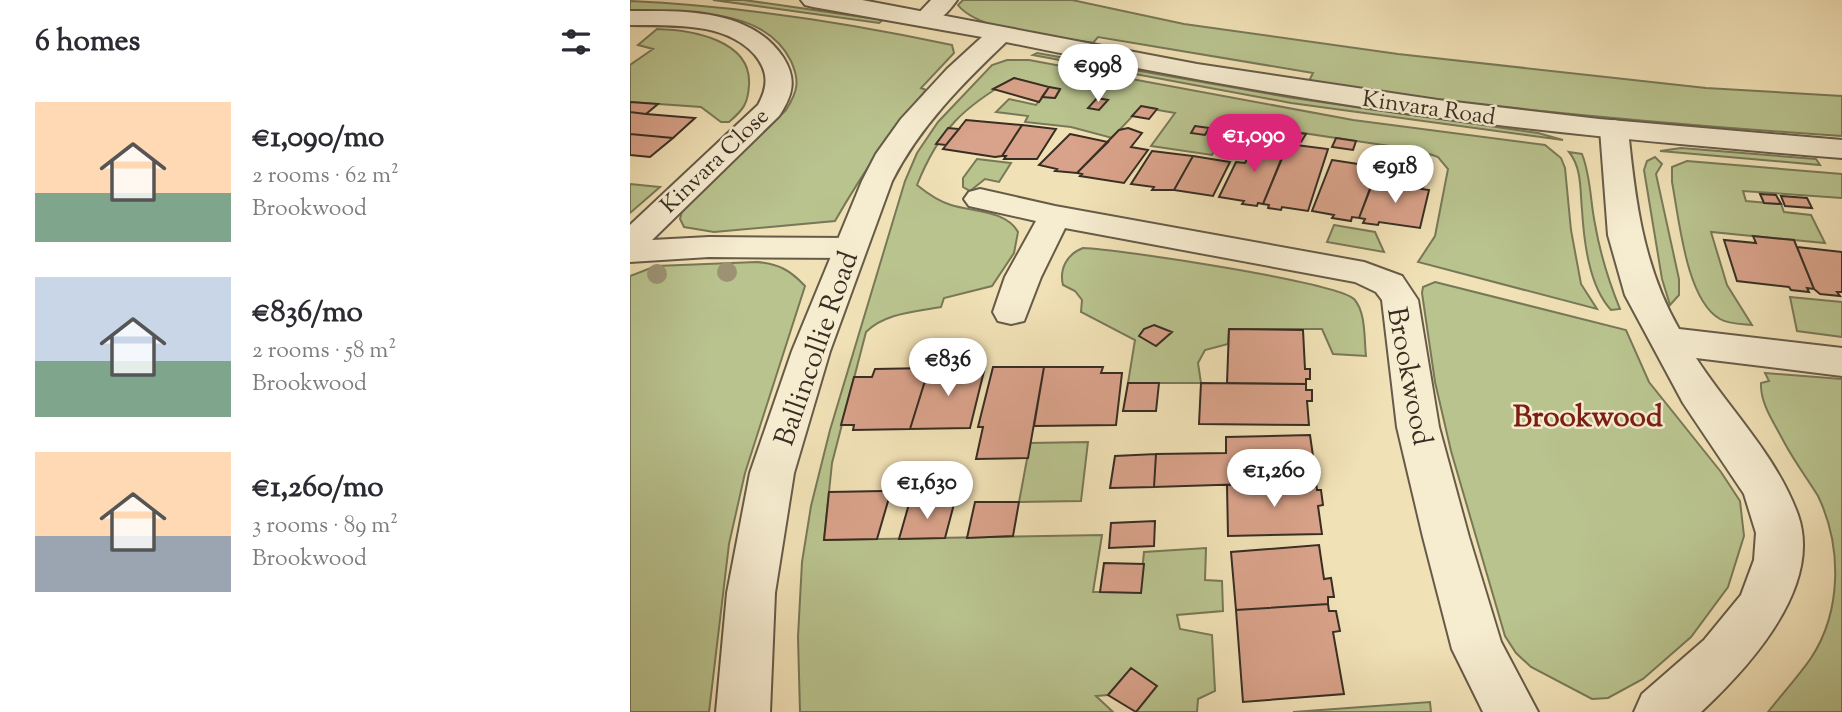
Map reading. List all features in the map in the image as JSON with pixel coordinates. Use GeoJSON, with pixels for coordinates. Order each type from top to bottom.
{"type":"FeatureCollection","features":[{"type":"Feature","properties":{"kind":"street","name":"Kinvara Road"},"geometry":{"type":"LineString","coordinates":[[813,0],[926,18],[1198,72],[1342,95],[1614,129],[1842,149]]}},
{"type":"Feature","properties":{"kind":"street"},"geometry":{"type":"LineString","coordinates":[[926,18],[945,0]]}},
{"type":"Feature","properties":{"kind":"street","name":"Kinvara Close"},"geometry":{"type":"LineString","coordinates":[[630,18],[712,23],[740,31],[760,43],[781,75],[779,92],[769,110],[630,243]]}},
{"type":"Feature","properties":{"kind":"street","name":"Ballincollie Road"},"geometry":{"type":"LineString","coordinates":[[743,712],[751,593],[772,473],[811,351],[850,248],[877,181],[904,135],[949,82],[1001,33]]}},
{"type":"Feature","properties":{"kind":"street"},"geometry":{"type":"LineString","coordinates":[[1614,129],[1622,224],[1629,257],[1642,293],[1666,340],[1770,502],[1779,533],[1774,576],[1754,619],[1712,669],[1661,712]]}},
{"type":"Feature","properties":{"kind":"street","name":"Brookwood"},"geometry":{"type":"LineString","coordinates":[[980,199],[1055,216],[1317,263],[1364,273],[1389,284],[1400,300],[1418,427],[1449,549],[1478,649],[1511,712]]}},
{"type":"Feature","properties":{"kind":"street"},"geometry":{"type":"LineString","coordinates":[[1011,312],[1023,277],[1055,216]]}},
{"type":"Feature","properties":{"kind":"street","name":"Kinvara Close"},"geometry":{"type":"LineString","coordinates":[[630,252],[709,247],[850,248]]}},
{"type":"Feature","properties":{"kind":"street"},"geometry":{"type":"LineString","coordinates":[[1666,340],[1752,353],[1842,362]]}},
{"type":"Feature","properties":{"kind":"green space"},"geometry":{"type":"Polygon","coordinates":[[[713,0],[744,0],[883,20],[879,23],[713,0]]]}},
{"type":"Feature","properties":{"kind":"green space"},"geometry":{"type":"Polygon","coordinates":[[[963,0],[1072,0],[1184,24],[1398,54],[1706,88],[1842,96],[1842,136],[1575,114],[1308,83],[1313,73],[1098,37],[1093,43],[1021,32],[968,14],[958,5],[963,0]]]}},
{"type":"Feature","properties":{"kind":"green space"},"geometry":{"type":"Polygon","coordinates":[[[630,1],[752,11],[832,22],[952,45],[954,53],[921,88],[926,90],[878,153],[835,221],[714,232],[684,227],[680,219],[682,211],[786,110],[796,86],[794,68],[778,43],[761,30],[741,21],[696,13],[630,12],[630,1]]]}},
{"type":"Feature","properties":{"kind":"green space"},"geometry":{"type":"Polygon","coordinates":[[[657,29],[687,32],[717,40],[741,57],[747,70],[747,97],[741,110],[729,122],[721,122],[701,107],[630,102],[630,65],[653,49],[638,45],[657,29]]]}},
{"type":"Feature","properties":{"kind":"green space"},"geometry":{"type":"Polygon","coordinates":[[[1037,53],[1293,98],[1538,133],[1563,140],[1291,103],[1033,55],[1037,53]]]}},
{"type":"Feature","properties":{"kind":"green space"},"geometry":{"type":"Polygon","coordinates":[[[1007,60],[1029,60],[1353,120],[1545,145],[1561,158],[1565,168],[1571,230],[1581,284],[1597,309],[1418,262],[1435,236],[1448,169],[1438,157],[1430,154],[1423,189],[1396,185],[1402,161],[1407,161],[1410,149],[1229,122],[1212,155],[1151,146],[1175,113],[1141,107],[1112,138],[1071,127],[1025,122],[1028,116],[996,112],[1009,99],[1036,105],[1042,97],[1055,98],[1060,90],[1014,78],[980,99],[955,122],[934,149],[917,185],[946,203],[1006,219],[1018,232],[1014,253],[992,286],[944,298],[941,307],[891,317],[866,332],[832,463],[824,540],[1102,535],[1093,592],[1140,592],[1144,552],[1206,548],[1205,580],[1222,581],[1223,611],[1177,615],[1180,629],[1212,635],[1215,691],[1198,699],[1197,712],[1136,712],[1156,686],[1131,669],[1108,695],[1096,696],[1113,712],[800,712],[798,637],[802,562],[811,506],[830,430],[905,181],[917,153],[938,122],[992,65],[1007,60]]]}},
{"type":"Feature","properties":{"kind":"green space"},"geometry":{"type":"Polygon","coordinates":[[[1681,148],[1816,159],[1820,165],[1660,151],[1681,148]]]}},
{"type":"Feature","properties":{"kind":"green space"},"geometry":{"type":"Polygon","coordinates":[[[1569,152],[1582,154],[1585,163],[1599,246],[1620,309],[1611,310],[1597,289],[1584,236],[1578,172],[1569,152]]]}},
{"type":"Feature","properties":{"kind":"green space"},"geometry":{"type":"Polygon","coordinates":[[[1655,157],[1662,164],[1656,174],[1679,279],[1679,295],[1670,305],[1662,279],[1644,170],[1647,161],[1655,157]]]}},
{"type":"Feature","properties":{"kind":"green space"},"geometry":{"type":"Polygon","coordinates":[[[977,159],[1011,163],[999,182],[985,179],[970,191],[963,187],[963,178],[977,159]]]}},
{"type":"Feature","properties":{"kind":"green space"},"geometry":{"type":"Polygon","coordinates":[[[1687,161],[1842,174],[1842,198],[1743,191],[1746,201],[1781,204],[1784,212],[1811,215],[1825,243],[1711,232],[1727,285],[1752,325],[1720,319],[1708,309],[1699,295],[1686,257],[1672,182],[1672,167],[1687,161]]]}},
{"type":"Feature","properties":{"kind":"green space"},"geometry":{"type":"Polygon","coordinates":[[[630,184],[660,187],[630,213],[630,184]]]}},
{"type":"Feature","properties":{"kind":"green space"},"geometry":{"type":"Polygon","coordinates":[[[1334,225],[1375,232],[1384,252],[1327,242],[1334,225]]]}},
{"type":"Feature","properties":{"kind":"green space"},"geometry":{"type":"Polygon","coordinates":[[[1083,248],[1225,268],[1339,292],[1354,299],[1361,311],[1366,356],[1333,354],[1322,329],[1229,329],[1228,344],[1205,350],[1198,363],[1201,383],[1128,383],[1135,340],[1081,312],[1082,300],[1075,291],[1063,285],[1063,268],[1073,254],[1083,248]]]}},
{"type":"Feature","properties":{"kind":"green space"},"geometry":{"type":"Polygon","coordinates":[[[757,262],[784,269],[805,286],[745,473],[729,544],[709,712],[630,712],[630,276],[656,266],[757,262]]]}},
{"type":"Feature","properties":{"kind":"green space"},"geometry":{"type":"Polygon","coordinates":[[[1435,282],[1626,330],[1649,382],[1721,472],[1740,501],[1744,536],[1728,587],[1691,637],[1643,679],[1608,698],[1592,699],[1531,667],[1516,653],[1505,636],[1451,451],[1435,382],[1422,293],[1423,287],[1435,282]]]}},
{"type":"Feature","properties":{"kind":"green space"},"geometry":{"type":"Polygon","coordinates":[[[1790,297],[1842,302],[1842,337],[1797,331],[1790,297]]]}},
{"type":"Feature","properties":{"kind":"green space"},"geometry":{"type":"Polygon","coordinates":[[[1765,373],[1842,379],[1842,712],[1768,712],[1806,665],[1821,640],[1833,599],[1835,557],[1826,515],[1818,496],[1765,406],[1761,383],[1769,381],[1765,373]]]}},
{"type":"Feature","properties":{"kind":"green space"},"geometry":{"type":"Polygon","coordinates":[[[1088,442],[1081,501],[1019,502],[1030,443],[1088,442]]]}},
{"type":"Feature","properties":{"kind":"green space"},"geometry":{"type":"Polygon","coordinates":[[[1430,702],[1431,712],[1293,712],[1430,702]]]}},
{"type":"Feature","properties":{"kind":"building"},"geometry":{"type":"Polygon","coordinates":[[[1014,78],[1049,87],[1039,102],[993,89],[1014,78]]]}},
{"type":"Feature","properties":{"kind":"building"},"geometry":{"type":"Polygon","coordinates":[[[1049,87],[1060,89],[1055,98],[1042,97],[1049,87]]]}},
{"type":"Feature","properties":{"kind":"building"},"geometry":{"type":"Polygon","coordinates":[[[1097,98],[1108,100],[1099,110],[1088,108],[1097,98]]]}},
{"type":"Feature","properties":{"kind":"building"},"geometry":{"type":"Polygon","coordinates":[[[630,102],[658,104],[646,114],[630,112],[630,102]]]}},
{"type":"Feature","properties":{"kind":"building"},"geometry":{"type":"Polygon","coordinates":[[[1141,106],[1157,109],[1149,119],[1132,116],[1141,106]]]}},
{"type":"Feature","properties":{"kind":"building"},"geometry":{"type":"Polygon","coordinates":[[[630,112],[695,118],[673,138],[630,134],[630,112]]]}},
{"type":"Feature","properties":{"kind":"building"},"geometry":{"type":"Polygon","coordinates":[[[966,120],[1022,125],[1002,156],[943,149],[966,120]]]}},
{"type":"Feature","properties":{"kind":"building"},"geometry":{"type":"Polygon","coordinates":[[[1022,125],[1056,129],[1037,159],[1004,159],[1006,156],[1002,156],[1022,125]]]}},
{"type":"Feature","properties":{"kind":"building"},"geometry":{"type":"Polygon","coordinates":[[[1236,125],[1250,128],[1245,137],[1231,135],[1236,125]]]}},
{"type":"Feature","properties":{"kind":"building"},"geometry":{"type":"Polygon","coordinates":[[[1251,125],[1267,128],[1263,138],[1246,135],[1251,125]]]}},
{"type":"Feature","properties":{"kind":"building"},"geometry":{"type":"Polygon","coordinates":[[[1195,126],[1209,128],[1205,135],[1191,133],[1195,126]]]}},
{"type":"Feature","properties":{"kind":"building"},"geometry":{"type":"Polygon","coordinates":[[[948,128],[959,129],[946,145],[936,144],[948,128]]]}},
{"type":"Feature","properties":{"kind":"building"},"geometry":{"type":"Polygon","coordinates":[[[1128,128],[1142,133],[1131,147],[1148,150],[1124,183],[1080,176],[1082,174],[1077,173],[1119,130],[1128,128]]]}},
{"type":"Feature","properties":{"kind":"building"},"geometry":{"type":"Polygon","coordinates":[[[1294,132],[1306,134],[1301,142],[1290,141],[1294,132]]]}},
{"type":"Feature","properties":{"kind":"building"},"geometry":{"type":"Polygon","coordinates":[[[630,134],[673,138],[650,157],[630,155],[630,134]]]}},
{"type":"Feature","properties":{"kind":"building"},"geometry":{"type":"Polygon","coordinates":[[[1070,134],[1108,142],[1077,173],[1055,171],[1057,169],[1039,165],[1070,134]]]}},
{"type":"Feature","properties":{"kind":"building"},"geometry":{"type":"Polygon","coordinates":[[[1336,138],[1356,141],[1353,150],[1332,147],[1336,138]]]}},
{"type":"Feature","properties":{"kind":"building"},"geometry":{"type":"Polygon","coordinates":[[[1256,141],[1287,145],[1263,204],[1242,204],[1244,201],[1219,197],[1236,162],[1245,163],[1256,141]]]}},
{"type":"Feature","properties":{"kind":"building"},"geometry":{"type":"Polygon","coordinates":[[[1288,144],[1328,149],[1308,211],[1268,208],[1269,205],[1263,204],[1288,144]]]}},
{"type":"Feature","properties":{"kind":"building"},"geometry":{"type":"Polygon","coordinates":[[[1385,146],[1410,149],[1407,161],[1382,158],[1385,146]]]}},
{"type":"Feature","properties":{"kind":"building"},"geometry":{"type":"Polygon","coordinates":[[[1152,151],[1193,156],[1174,190],[1152,190],[1154,187],[1131,184],[1152,151]]]}},
{"type":"Feature","properties":{"kind":"building"},"geometry":{"type":"Polygon","coordinates":[[[1193,156],[1230,162],[1213,196],[1174,190],[1193,156]]]}},
{"type":"Feature","properties":{"kind":"building"},"geometry":{"type":"Polygon","coordinates":[[[1332,160],[1378,167],[1359,218],[1352,217],[1351,221],[1312,211],[1332,160]]]}},
{"type":"Feature","properties":{"kind":"building"},"geometry":{"type":"Polygon","coordinates":[[[1373,182],[1429,190],[1420,228],[1379,222],[1378,225],[1363,223],[1365,219],[1359,218],[1373,182]]]}},
{"type":"Feature","properties":{"kind":"building"},"geometry":{"type":"Polygon","coordinates":[[[1760,194],[1776,195],[1781,204],[1764,203],[1760,194]]]}},
{"type":"Feature","properties":{"kind":"building"},"geometry":{"type":"Polygon","coordinates":[[[1781,196],[1807,198],[1812,208],[1785,206],[1781,196]]]}},
{"type":"Feature","properties":{"kind":"building"},"geometry":{"type":"Polygon","coordinates":[[[1753,236],[1794,240],[1814,289],[1807,288],[1809,292],[1737,281],[1724,240],[1756,243],[1753,236]]]}},
{"type":"Feature","properties":{"kind":"building"},"geometry":{"type":"Polygon","coordinates":[[[1797,247],[1842,252],[1842,292],[1837,292],[1840,296],[1820,294],[1814,289],[1797,247]]]}},
{"type":"Feature","properties":{"kind":"building"},"geometry":{"type":"Polygon","coordinates":[[[1154,325],[1172,332],[1156,346],[1139,336],[1144,329],[1154,325]]]}},
{"type":"Feature","properties":{"kind":"building"},"geometry":{"type":"Polygon","coordinates":[[[1229,329],[1303,330],[1305,369],[1310,369],[1310,379],[1306,379],[1306,384],[1227,383],[1229,329]]]}},
{"type":"Feature","properties":{"kind":"building"},"geometry":{"type":"Polygon","coordinates":[[[985,367],[970,428],[910,429],[929,368],[985,367]]]}},
{"type":"Feature","properties":{"kind":"building"},"geometry":{"type":"Polygon","coordinates":[[[993,367],[1044,367],[1028,458],[976,459],[983,427],[978,427],[993,367]]]}},
{"type":"Feature","properties":{"kind":"building"},"geometry":{"type":"Polygon","coordinates":[[[1044,367],[1103,367],[1101,373],[1122,373],[1116,425],[1034,426],[1044,367]]]}},
{"type":"Feature","properties":{"kind":"building"},"geometry":{"type":"Polygon","coordinates":[[[929,368],[910,429],[853,430],[854,425],[841,425],[854,377],[872,377],[875,369],[929,368]]]}},
{"type":"Feature","properties":{"kind":"building"},"geometry":{"type":"Polygon","coordinates":[[[1128,383],[1159,383],[1156,411],[1123,411],[1128,383]]]}},
{"type":"Feature","properties":{"kind":"building"},"geometry":{"type":"Polygon","coordinates":[[[1201,383],[1306,384],[1306,390],[1312,390],[1312,401],[1307,401],[1309,425],[1199,424],[1201,383]]]}},
{"type":"Feature","properties":{"kind":"building"},"geometry":{"type":"Polygon","coordinates":[[[1310,435],[1314,463],[1317,462],[1319,474],[1315,475],[1316,482],[1154,487],[1156,454],[1226,453],[1226,437],[1310,435]]]}},
{"type":"Feature","properties":{"kind":"building"},"geometry":{"type":"Polygon","coordinates":[[[1156,454],[1154,487],[1110,488],[1115,456],[1156,454]]]}},
{"type":"Feature","properties":{"kind":"building"},"geometry":{"type":"Polygon","coordinates":[[[1316,482],[1317,490],[1321,490],[1323,505],[1318,506],[1322,534],[1228,536],[1227,485],[1316,482]]]}},
{"type":"Feature","properties":{"kind":"building"},"geometry":{"type":"Polygon","coordinates":[[[891,491],[877,539],[824,540],[829,492],[891,491]]]}},
{"type":"Feature","properties":{"kind":"building"},"geometry":{"type":"Polygon","coordinates":[[[975,502],[1019,502],[1013,536],[967,538],[975,502]]]}},
{"type":"Feature","properties":{"kind":"building"},"geometry":{"type":"Polygon","coordinates":[[[909,504],[954,504],[945,538],[899,539],[909,504]]]}},
{"type":"Feature","properties":{"kind":"building"},"geometry":{"type":"Polygon","coordinates":[[[1155,521],[1154,546],[1109,548],[1111,523],[1155,521]]]}},
{"type":"Feature","properties":{"kind":"building"},"geometry":{"type":"Polygon","coordinates":[[[1319,545],[1324,579],[1331,578],[1334,597],[1328,597],[1328,604],[1236,610],[1231,552],[1319,545]]]}},
{"type":"Feature","properties":{"kind":"building"},"geometry":{"type":"Polygon","coordinates":[[[1104,563],[1144,564],[1141,593],[1100,592],[1104,563]]]}},
{"type":"Feature","properties":{"kind":"building"},"geometry":{"type":"Polygon","coordinates":[[[1328,604],[1329,611],[1336,611],[1340,631],[1333,632],[1344,694],[1243,702],[1236,610],[1328,604]]]}},
{"type":"Feature","properties":{"kind":"building"},"geometry":{"type":"Polygon","coordinates":[[[1131,668],[1157,686],[1136,712],[1108,695],[1131,668]]]}},
{"type":"Feature","properties":{"kind":"district","name":"Brookwood"},"geometry":{"type":"Point","coordinates":[1588,416]}}]}
